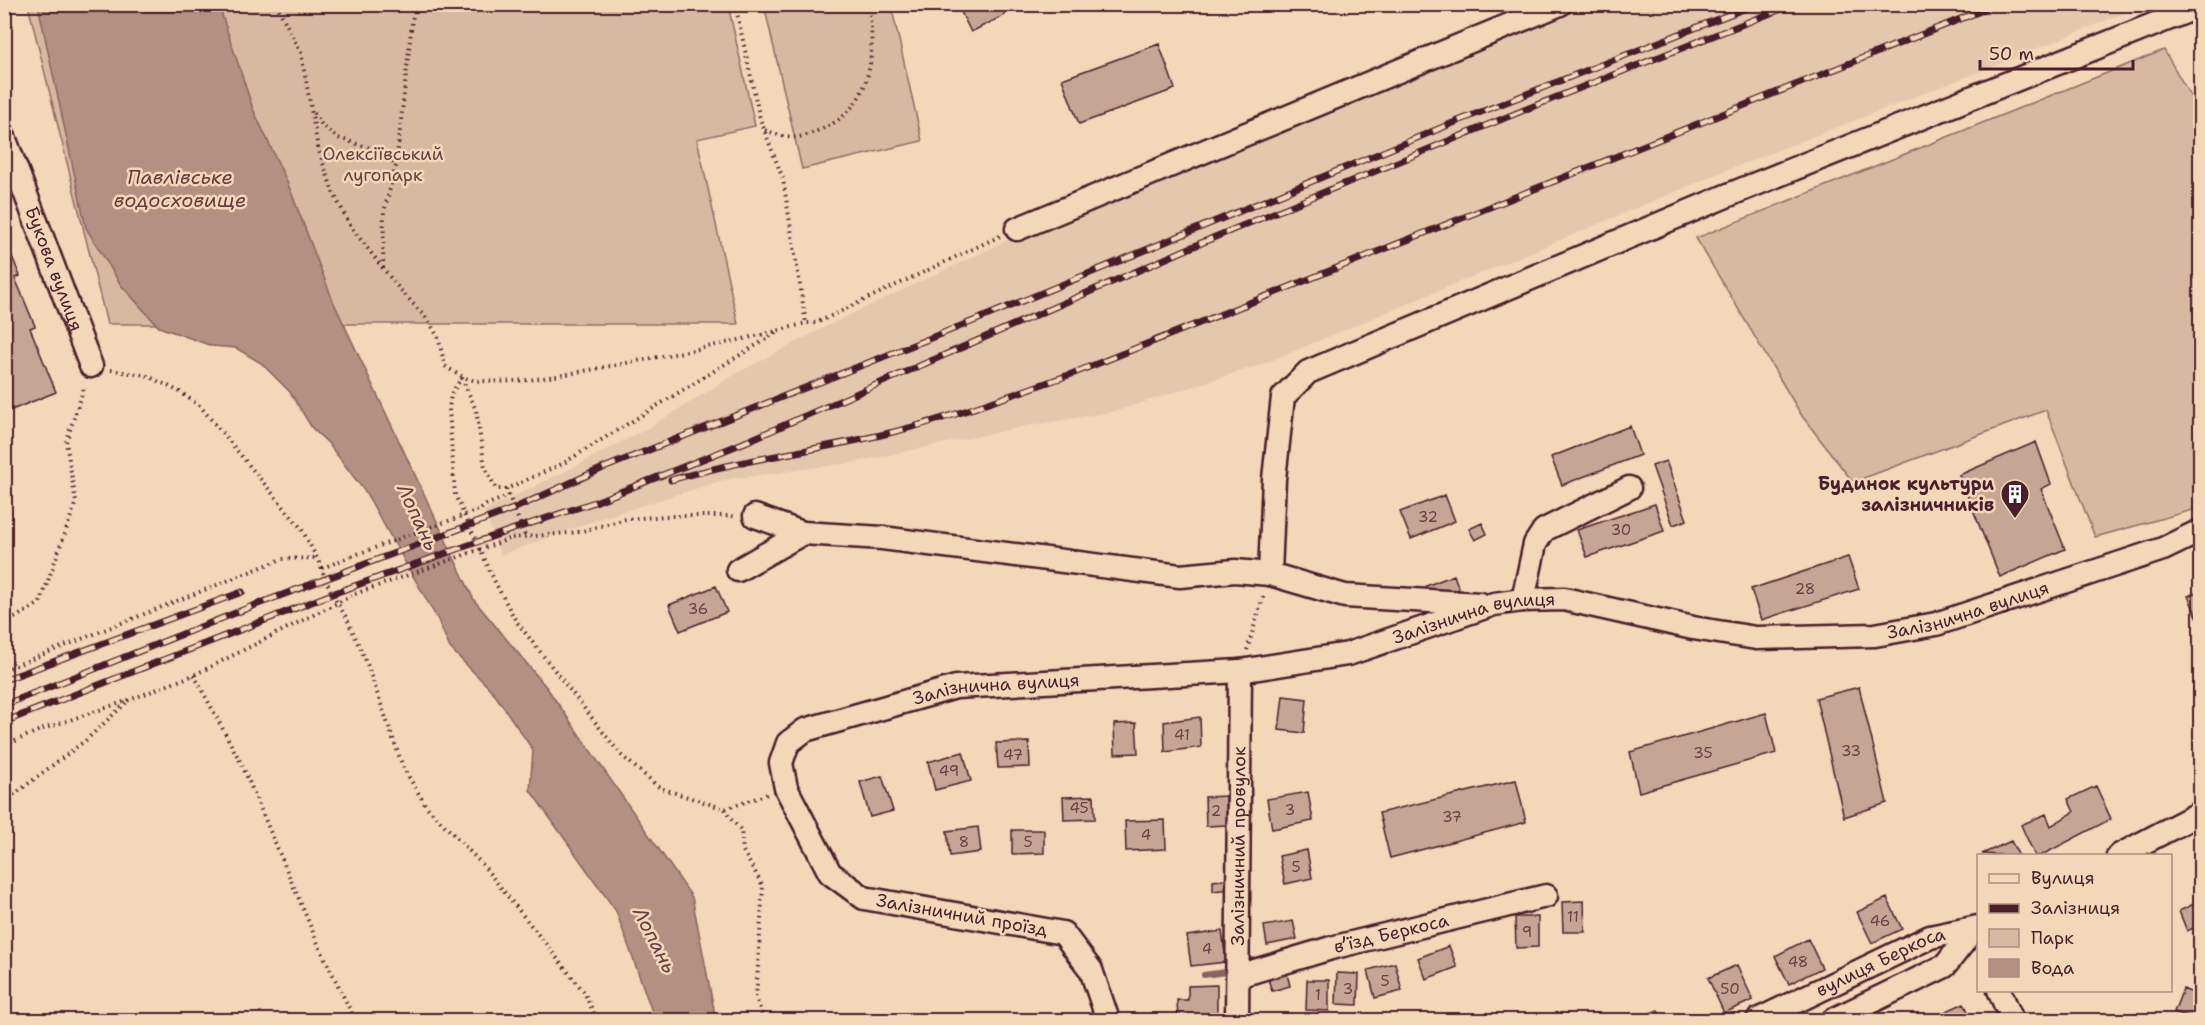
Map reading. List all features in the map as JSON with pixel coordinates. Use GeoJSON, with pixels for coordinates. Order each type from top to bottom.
{"type":"FeatureCollection","features":[{"type":"Feature","properties":{"kind":"street"},"geometry":{"type":"LineString","coordinates":[[1017,229],[1560,4]]}},
{"type":"Feature","properties":{"kind":"street"},"geometry":{"type":"LineString","coordinates":[[1270,574],[1275,478],[1283,397],[1308,372],[1726,196],[2200,6]]}},
{"type":"Feature","properties":{"kind":"street","name":"Букова вулиця"},"geometry":{"type":"LineString","coordinates":[[4,137],[91,366]]}},
{"type":"Feature","properties":{"kind":"street"},"geometry":{"type":"LineString","coordinates":[[1523,600],[1535,544],[1544,530],[1629,488]]}},
{"type":"Feature","properties":{"kind":"street"},"geometry":{"type":"LineString","coordinates":[[755,516],[803,533],[882,538],[1180,576],[1236,572],[1270,574],[1345,596],[1494,604]]}},
{"type":"Feature","properties":{"kind":"street","name":"Залізнична вулиця"},"geometry":{"type":"LineString","coordinates":[[786,788],[781,763],[788,743],[805,730],[956,687],[1240,671],[1348,654],[1494,604],[1523,600],[1564,599],[1693,628],[1756,638],[1875,634],[1936,624],[2163,549],[2200,531]]}},
{"type":"Feature","properties":{"kind":"street"},"geometry":{"type":"LineString","coordinates":[[738,570],[803,533]]}},
{"type":"Feature","properties":{"kind":"street","name":"Залізничний провулок"},"geometry":{"type":"LineString","coordinates":[[1237,1020],[1240,671]]}},
{"type":"Feature","properties":{"kind":"street","name":"Залізничний проїзд"},"geometry":{"type":"LineString","coordinates":[[786,788],[830,873],[864,898],[1063,933],[1091,970],[1108,1020]]}},
{"type":"Feature","properties":{"kind":"street"},"geometry":{"type":"LineString","coordinates":[[2120,854],[2200,813]]}},
{"type":"Feature","properties":{"kind":"street","name":"в’їзд Беркоса"},"geometry":{"type":"LineString","coordinates":[[1238,970],[1546,896]]}},
{"type":"Feature","properties":{"kind":"street","name":"вулиця Беркоса"},"geometry":{"type":"LineString","coordinates":[[1758,1020],[1930,937],[1977,932]]}},
{"type":"Feature","properties":{"kind":"street","name":"вулиця Беркоса"},"geometry":{"type":"LineString","coordinates":[[1833,1020],[1945,966],[1977,932]]}},
{"type":"Feature","properties":{"kind":"street"},"geometry":{"type":"LineString","coordinates":[[2000,992],[2016,1018]]}},
{"type":"Feature","properties":{"kind":"path"},"geometry":{"type":"LineString","coordinates":[[276,4],[302,53],[318,148],[333,192],[351,227],[383,269],[428,320],[438,337],[445,366],[462,377],[481,381],[528,380],[690,352],[816,322],[1017,229]]}},
{"type":"Feature","properties":{"kind":"path"},"geometry":{"type":"LineString","coordinates":[[383,269],[384,211],[396,166],[414,4]]}},
{"type":"Feature","properties":{"kind":"path"},"geometry":{"type":"LineString","coordinates":[[735,4],[759,119],[783,179],[806,323]]}},
{"type":"Feature","properties":{"kind":"path"},"geometry":{"type":"LineString","coordinates":[[764,130],[788,139],[803,138],[832,125],[854,108],[867,80],[873,35],[869,4]]}},
{"type":"Feature","properties":{"kind":"path"},"geometry":{"type":"LineString","coordinates":[[312,110],[323,127],[338,138],[380,151],[396,166]]}},
{"type":"Feature","properties":{"kind":"path"},"geometry":{"type":"LineString","coordinates":[[462,377],[476,410],[485,467],[496,489],[506,489],[562,464],[781,330]]}},
{"type":"Feature","properties":{"kind":"path"},"geometry":{"type":"LineString","coordinates":[[4,624],[40,603],[76,502],[66,442],[91,366],[148,376],[180,392],[200,406],[301,528],[366,661],[403,767],[426,806],[482,864],[584,992],[597,1020]]}},
{"type":"Feature","properties":{"kind":"path"},"geometry":{"type":"LineString","coordinates":[[462,377],[451,394],[449,410],[455,495],[496,584],[516,621],[621,755],[660,788],[725,809],[786,788]]}},
{"type":"Feature","properties":{"kind":"path"},"geometry":{"type":"LineString","coordinates":[[506,489],[526,538]]}},
{"type":"Feature","properties":{"kind":"path"},"geometry":{"type":"LineString","coordinates":[[322,568],[481,509],[508,496]]}},
{"type":"Feature","properties":{"kind":"path"},"geometry":{"type":"LineString","coordinates":[[4,746],[40,730],[194,675],[355,594],[512,538],[579,532],[626,519],[668,516],[755,516]]}},
{"type":"Feature","properties":{"kind":"path"},"geometry":{"type":"LineString","coordinates":[[4,670],[282,559],[317,558]]}},
{"type":"Feature","properties":{"kind":"path"},"geometry":{"type":"LineString","coordinates":[[1240,671],[1270,574]]}},
{"type":"Feature","properties":{"kind":"path"},"geometry":{"type":"LineString","coordinates":[[194,675],[242,765],[318,944],[355,1020]]}},
{"type":"Feature","properties":{"kind":"path"},"geometry":{"type":"LineString","coordinates":[[4,802],[86,740],[129,700]]}},
{"type":"Feature","properties":{"kind":"path"},"geometry":{"type":"LineString","coordinates":[[725,809],[741,830],[743,851],[763,886],[756,998],[764,1020]]}},
{"type":"Feature","properties":{"kind":"shaded area"},"geometry":{"type":"Polygon","coordinates":[[[1588,5],[2144,5],[1725,171],[1263,364],[1116,411],[1022,427],[856,462],[723,480],[599,519],[501,555],[484,511],[650,427],[739,372],[835,322],[1044,223],[1588,5]]]}},
{"type":"Feature","properties":{"kind":"green space","name":"Олексіївський лугопарк"},"geometry":{"type":"Polygon","coordinates":[[[28,5],[728,5],[755,126],[697,139],[738,324],[107,324],[28,5]]]}},
{"type":"Feature","properties":{"kind":"green space"},"geometry":{"type":"Polygon","coordinates":[[[764,5],[891,5],[922,141],[802,169],[764,5]]]}},
{"type":"Feature","properties":{"kind":"green space"},"geometry":{"type":"Polygon","coordinates":[[[2164,50],[2200,113],[2200,508],[2095,537],[2046,410],[1853,482],[1802,416],[1696,238],[2164,50]]]}},
{"type":"Feature","properties":{"kind":"water","name":"Павлівське водосховище"},"geometry":{"type":"Polygon","coordinates":[[[38,5],[222,5],[222,15],[253,109],[288,184],[333,301],[474,600],[547,688],[692,897],[716,1020],[655,1020],[616,911],[530,790],[533,750],[493,692],[450,648],[438,620],[366,493],[328,443],[312,428],[290,392],[261,363],[236,348],[212,346],[159,327],[121,285],[86,228],[38,5]]]}},
{"type":"Feature","properties":{"kind":"building"},"geometry":{"type":"Polygon","coordinates":[[[957,4],[1000,4],[1005,15],[971,32],[957,4]]]}},
{"type":"Feature","properties":{"kind":"building"},"geometry":{"type":"Polygon","coordinates":[[[1159,44],[1175,89],[1079,124],[1062,79],[1159,44]]]}},
{"type":"Feature","properties":{"kind":"building"},"geometry":{"type":"Polygon","coordinates":[[[4,237],[20,276],[15,278],[35,326],[30,328],[56,392],[9,411],[4,399],[4,237]]]}},
{"type":"Feature","properties":{"kind":"building"},"geometry":{"type":"Polygon","coordinates":[[[1630,426],[1640,455],[1562,485],[1551,457],[1630,426]]]}},
{"type":"Feature","properties":{"kind":"building","name":"Будинок культури залізничників"},"geometry":{"type":"Polygon","coordinates":[[[2036,442],[2051,484],[2041,489],[2065,549],[2000,577],[1959,475],[2036,442]]]}},
{"type":"Feature","properties":{"kind":"building"},"geometry":{"type":"Polygon","coordinates":[[[1666,461],[1687,520],[1673,525],[1652,466],[1666,461]]]}},
{"type":"Feature","properties":{"kind":"building"},"geometry":{"type":"Polygon","coordinates":[[[1445,495],[1455,521],[1411,539],[1400,512],[1445,495]]]}},
{"type":"Feature","properties":{"kind":"building"},"geometry":{"type":"Polygon","coordinates":[[[1655,504],[1664,531],[1587,557],[1577,530],[1655,504]]]}},
{"type":"Feature","properties":{"kind":"building"},"geometry":{"type":"Polygon","coordinates":[[[1482,523],[1487,534],[1475,540],[1469,529],[1482,523]]]}},
{"type":"Feature","properties":{"kind":"building"},"geometry":{"type":"Polygon","coordinates":[[[1848,557],[1859,589],[1761,620],[1751,589],[1848,557]]]}},
{"type":"Feature","properties":{"kind":"building"},"geometry":{"type":"Polygon","coordinates":[[[1454,575],[1459,589],[1431,600],[1426,586],[1454,575]]]}},
{"type":"Feature","properties":{"kind":"building"},"geometry":{"type":"Polygon","coordinates":[[[716,586],[727,612],[680,631],[669,605],[716,586]]]}},
{"type":"Feature","properties":{"kind":"building"},"geometry":{"type":"Polygon","coordinates":[[[2200,591],[2200,623],[2188,596],[2200,591]]]}},
{"type":"Feature","properties":{"kind":"building"},"geometry":{"type":"Polygon","coordinates":[[[1859,687],[1887,803],[1844,817],[1816,698],[1859,687]]]}},
{"type":"Feature","properties":{"kind":"building"},"geometry":{"type":"Polygon","coordinates":[[[1283,696],[1307,699],[1304,733],[1279,730],[1283,696]]]}},
{"type":"Feature","properties":{"kind":"building"},"geometry":{"type":"Polygon","coordinates":[[[1766,713],[1776,753],[1639,792],[1630,752],[1766,713]]]}},
{"type":"Feature","properties":{"kind":"building"},"geometry":{"type":"Polygon","coordinates":[[[1200,717],[1201,747],[1165,752],[1164,722],[1200,717]]]}},
{"type":"Feature","properties":{"kind":"building"},"geometry":{"type":"Polygon","coordinates":[[[1136,723],[1138,753],[1115,754],[1114,724],[1136,723]]]}},
{"type":"Feature","properties":{"kind":"building"},"geometry":{"type":"Polygon","coordinates":[[[1029,742],[1030,767],[998,768],[996,743],[1029,742]]]}},
{"type":"Feature","properties":{"kind":"building"},"geometry":{"type":"Polygon","coordinates":[[[963,752],[971,781],[935,790],[928,762],[963,752]]]}},
{"type":"Feature","properties":{"kind":"building"},"geometry":{"type":"Polygon","coordinates":[[[882,776],[893,811],[870,817],[860,782],[882,776]]]}},
{"type":"Feature","properties":{"kind":"building"},"geometry":{"type":"Polygon","coordinates":[[[1516,780],[1526,822],[1390,858],[1379,813],[1516,780]]]}},
{"type":"Feature","properties":{"kind":"building"},"geometry":{"type":"Polygon","coordinates":[[[2096,786],[2111,819],[2044,854],[2034,854],[2021,825],[2046,814],[2051,826],[2074,812],[2068,799],[2096,786]]]}},
{"type":"Feature","properties":{"kind":"building"},"geometry":{"type":"Polygon","coordinates":[[[1308,792],[1313,821],[1272,829],[1267,799],[1308,792]]]}},
{"type":"Feature","properties":{"kind":"building"},"geometry":{"type":"Polygon","coordinates":[[[1094,796],[1095,819],[1064,820],[1063,797],[1094,796]]]}},
{"type":"Feature","properties":{"kind":"building"},"geometry":{"type":"Polygon","coordinates":[[[1226,796],[1227,825],[1206,826],[1205,797],[1226,796]]]}},
{"type":"Feature","properties":{"kind":"building"},"geometry":{"type":"Polygon","coordinates":[[[1165,820],[1166,849],[1126,851],[1125,821],[1165,820]]]}},
{"type":"Feature","properties":{"kind":"building"},"geometry":{"type":"Polygon","coordinates":[[[978,827],[981,852],[950,856],[947,831],[978,827]]]}},
{"type":"Feature","properties":{"kind":"building"},"geometry":{"type":"Polygon","coordinates":[[[1012,830],[1044,830],[1044,853],[1012,854],[1012,830]]]}},
{"type":"Feature","properties":{"kind":"building"},"geometry":{"type":"Polygon","coordinates":[[[2011,841],[2018,854],[1982,854],[2011,841]]]}},
{"type":"Feature","properties":{"kind":"building"},"geometry":{"type":"Polygon","coordinates":[[[1307,850],[1312,878],[1285,884],[1279,856],[1307,850]]]}},
{"type":"Feature","properties":{"kind":"building"},"geometry":{"type":"Polygon","coordinates":[[[1231,879],[1231,889],[1213,891],[1213,881],[1231,879]]]}},
{"type":"Feature","properties":{"kind":"building"},"geometry":{"type":"Polygon","coordinates":[[[1887,898],[1902,929],[1872,943],[1857,912],[1887,898]]]}},
{"type":"Feature","properties":{"kind":"building"},"geometry":{"type":"Polygon","coordinates":[[[1584,901],[1585,932],[1563,932],[1562,902],[1584,901]]]}},
{"type":"Feature","properties":{"kind":"building"},"geometry":{"type":"Polygon","coordinates":[[[2200,901],[2200,925],[2187,931],[2179,911],[2200,901]]]}},
{"type":"Feature","properties":{"kind":"building"},"geometry":{"type":"Polygon","coordinates":[[[1515,917],[1538,917],[1538,947],[1516,948],[1515,917]]]}},
{"type":"Feature","properties":{"kind":"building"},"geometry":{"type":"Polygon","coordinates":[[[1293,921],[1297,939],[1267,945],[1264,926],[1293,921]]]}},
{"type":"Feature","properties":{"kind":"building"},"geometry":{"type":"Polygon","coordinates":[[[1222,931],[1226,962],[1191,966],[1187,936],[1222,931]]]}},
{"type":"Feature","properties":{"kind":"building"},"geometry":{"type":"Polygon","coordinates":[[[1808,939],[1822,968],[1789,984],[1775,956],[1808,939]]]}},
{"type":"Feature","properties":{"kind":"building"},"geometry":{"type":"Polygon","coordinates":[[[1449,946],[1457,967],[1426,979],[1418,958],[1449,946]]]}},
{"type":"Feature","properties":{"kind":"building"},"geometry":{"type":"Polygon","coordinates":[[[1395,963],[1402,991],[1375,998],[1368,970],[1395,963]]]}},
{"type":"Feature","properties":{"kind":"building"},"geometry":{"type":"Polygon","coordinates":[[[1737,965],[1753,1000],[1724,1013],[1708,978],[1737,965]]]}},
{"type":"Feature","properties":{"kind":"building"},"geometry":{"type":"Polygon","coordinates":[[[1337,973],[1359,974],[1358,1005],[1336,1004],[1337,973]]]}},
{"type":"Feature","properties":{"kind":"building"},"geometry":{"type":"Polygon","coordinates":[[[1287,974],[1290,986],[1272,991],[1268,979],[1287,974]]]}},
{"type":"Feature","properties":{"kind":"building"},"geometry":{"type":"Polygon","coordinates":[[[1307,980],[1329,980],[1329,1011],[1306,1010],[1307,980]]]}},
{"type":"Feature","properties":{"kind":"building"},"geometry":{"type":"Polygon","coordinates":[[[1217,985],[1217,1013],[1203,1014],[1203,1020],[1178,1020],[1177,1000],[1188,1000],[1188,986],[1217,985]]]}},
{"type":"Feature","properties":{"kind":"building"},"geometry":{"type":"Polygon","coordinates":[[[2183,989],[2200,996],[2200,1020],[2174,1012],[2183,989]]]}},
{"type":"Feature","properties":{"kind":"building"},"geometry":{"type":"Polygon","coordinates":[[[1964,1003],[1972,1020],[1943,1020],[1940,1014],[1964,1003]]]}},
{"type":"Feature","properties":{"kind":"building"},"geometry":{"type":"Polygon","coordinates":[[[1658,1010],[1663,1020],[1633,1020],[1658,1010]]]}},
{"type":"Feature","properties":{"kind":"waterway"},"geometry":{"type":"LineString","coordinates":[[1204,975],[1233,971]]}},
{"type":"Feature","properties":{"kind":"railway"},"geometry":{"type":"LineString","coordinates":[[4,705],[258,604],[513,509],[601,469],[986,316],[1453,123],[1756,4]]}},
{"type":"Feature","properties":{"kind":"railway"},"geometry":{"type":"LineString","coordinates":[[4,722],[332,594],[595,502],[743,443],[1215,237],[1529,108],[1794,4]]}},
{"type":"Feature","properties":{"kind":"railway"},"geometry":{"type":"LineString","coordinates":[[671,480],[905,429],[1069,375],[1998,4]]}},
{"type":"Feature","properties":{"kind":"railway"},"geometry":{"type":"LineString","coordinates":[[4,680],[242,592]]}},
{"type":"Feature","properties":{"kind":"place","name":"Будинок культури залізничників"},"geometry":{"type":"Point","coordinates":[2015,520]}},
{"type":"Feature","properties":{"kind":"water label","name":"Лопань"},"geometry":{"type":"Point","coordinates":[418,517]}},
{"type":"Feature","properties":{"kind":"water label","name":"Лопань"},"geometry":{"type":"Point","coordinates":[655,940]}}]}
